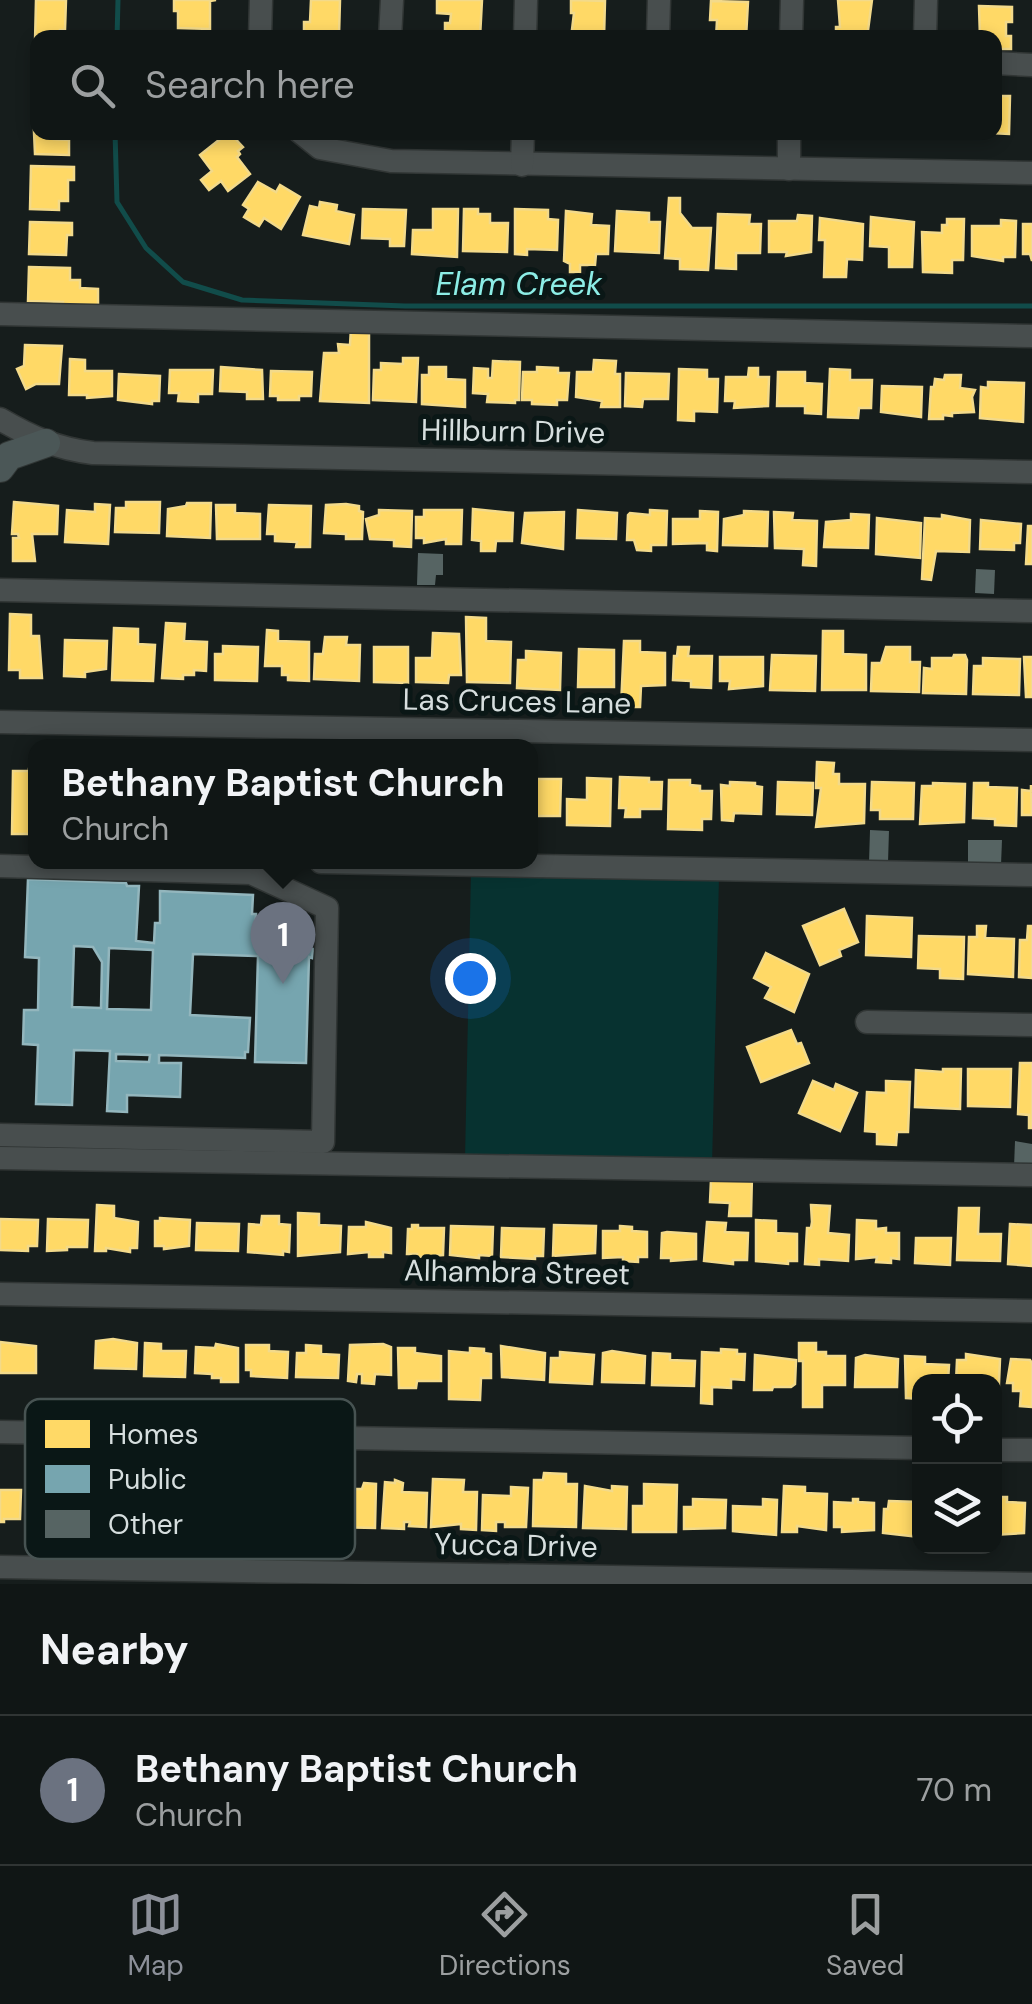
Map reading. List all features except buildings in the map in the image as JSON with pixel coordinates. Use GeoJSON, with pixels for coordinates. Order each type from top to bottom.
{"type":"FeatureCollection","features":[{"type":"Feature","properties":{"kind":"main road"},"geometry":{"type":"LineString","coordinates":[[0,468],[9,456],[46,443]]}},
{"type":"Feature","properties":{"kind":"street"},"geometry":{"type":"LineString","coordinates":[[260,30],[261,0]]}},
{"type":"Feature","properties":{"kind":"street"},"geometry":{"type":"LineString","coordinates":[[390,30],[392,0]]}},
{"type":"Feature","properties":{"kind":"street"},"geometry":{"type":"LineString","coordinates":[[525,30],[526,0]]}},
{"type":"Feature","properties":{"kind":"street"},"geometry":{"type":"LineString","coordinates":[[658,30],[659,0]]}},
{"type":"Feature","properties":{"kind":"street"},"geometry":{"type":"LineString","coordinates":[[792,0],[792,30]]}},
{"type":"Feature","properties":{"kind":"street"},"geometry":{"type":"LineString","coordinates":[[925,30],[926,0]]}},
{"type":"Feature","properties":{"kind":"street"},"geometry":{"type":"LineString","coordinates":[[1002,64],[1032,65]]}},
{"type":"Feature","properties":{"kind":"street"},"geometry":{"type":"LineString","coordinates":[[310,140],[320,148],[390,161],[1032,173]]}},
{"type":"Feature","properties":{"kind":"street"},"geometry":{"type":"LineString","coordinates":[[522,165],[523,140]]}},
{"type":"Feature","properties":{"kind":"street"},"geometry":{"type":"LineString","coordinates":[[788,169],[789,140]]}},
{"type":"Feature","properties":{"kind":"street"},"geometry":{"type":"LineString","coordinates":[[0,314],[1032,336]]}},
{"type":"Feature","properties":{"kind":"street","name":"Hillburn Drive"},"geometry":{"type":"LineString","coordinates":[[0,419],[64,450],[93,453],[1032,472]]}},
{"type":"Feature","properties":{"kind":"street"},"geometry":{"type":"LineString","coordinates":[[0,590],[1032,611]]}},
{"type":"Feature","properties":{"kind":"street","name":"Las Cruces Lane"},"geometry":{"type":"LineString","coordinates":[[0,722],[1032,740]]}},
{"type":"Feature","properties":{"kind":"street"},"geometry":{"type":"LineString","coordinates":[[0,855],[28,856]]}},
{"type":"Feature","properties":{"kind":"street"},"geometry":{"type":"LineString","coordinates":[[0,866],[28,867]]}},
{"type":"Feature","properties":{"kind":"street"},"geometry":{"type":"LineString","coordinates":[[538,866],[1032,876]]}},
{"type":"Feature","properties":{"kind":"street"},"geometry":{"type":"LineString","coordinates":[[0,1135],[323,1142],[327,908],[251,873],[108,869]]}},
{"type":"Feature","properties":{"kind":"street"},"geometry":{"type":"LineString","coordinates":[[868,1022],[1032,1025]]}},
{"type":"Feature","properties":{"kind":"street"},"geometry":{"type":"LineString","coordinates":[[0,1158],[1032,1175]]}},
{"type":"Feature","properties":{"kind":"street","name":"Alhambra Street"},"geometry":{"type":"LineString","coordinates":[[0,1294],[1032,1311]]}},
{"type":"Feature","properties":{"kind":"street"},"geometry":{"type":"LineString","coordinates":[[0,1432],[25,1432]]}},
{"type":"Feature","properties":{"kind":"street"},"geometry":{"type":"LineString","coordinates":[[355,1438],[912,1448]]}},
{"type":"Feature","properties":{"kind":"street"},"geometry":{"type":"LineString","coordinates":[[1002,1450],[1032,1450]]}},
{"type":"Feature","properties":{"kind":"street","name":"Yucca Drive"},"geometry":{"type":"LineString","coordinates":[[0,1567],[1032,1584]]}},
{"type":"Feature","properties":{"kind":"shaded area"},"geometry":{"type":"Polygon","coordinates":[[[471,871],[719,877],[712,1166],[465,1160],[471,871]]]}},
{"type":"Feature","properties":{"kind":"waterway","name":"Elam Creek"},"geometry":{"type":"LineString","coordinates":[[117,30],[118,0]]}},
{"type":"Feature","properties":{"kind":"waterway","name":"Elam Creek"},"geometry":{"type":"LineString","coordinates":[[115,140],[117,202],[146,248],[183,282],[242,300],[405,306],[1032,306]]}},
{"type":"Feature","properties":{"kind":"place","name":"Bethany Baptist Church"},"geometry":{"type":"Point","coordinates":[283,984]}}]}
